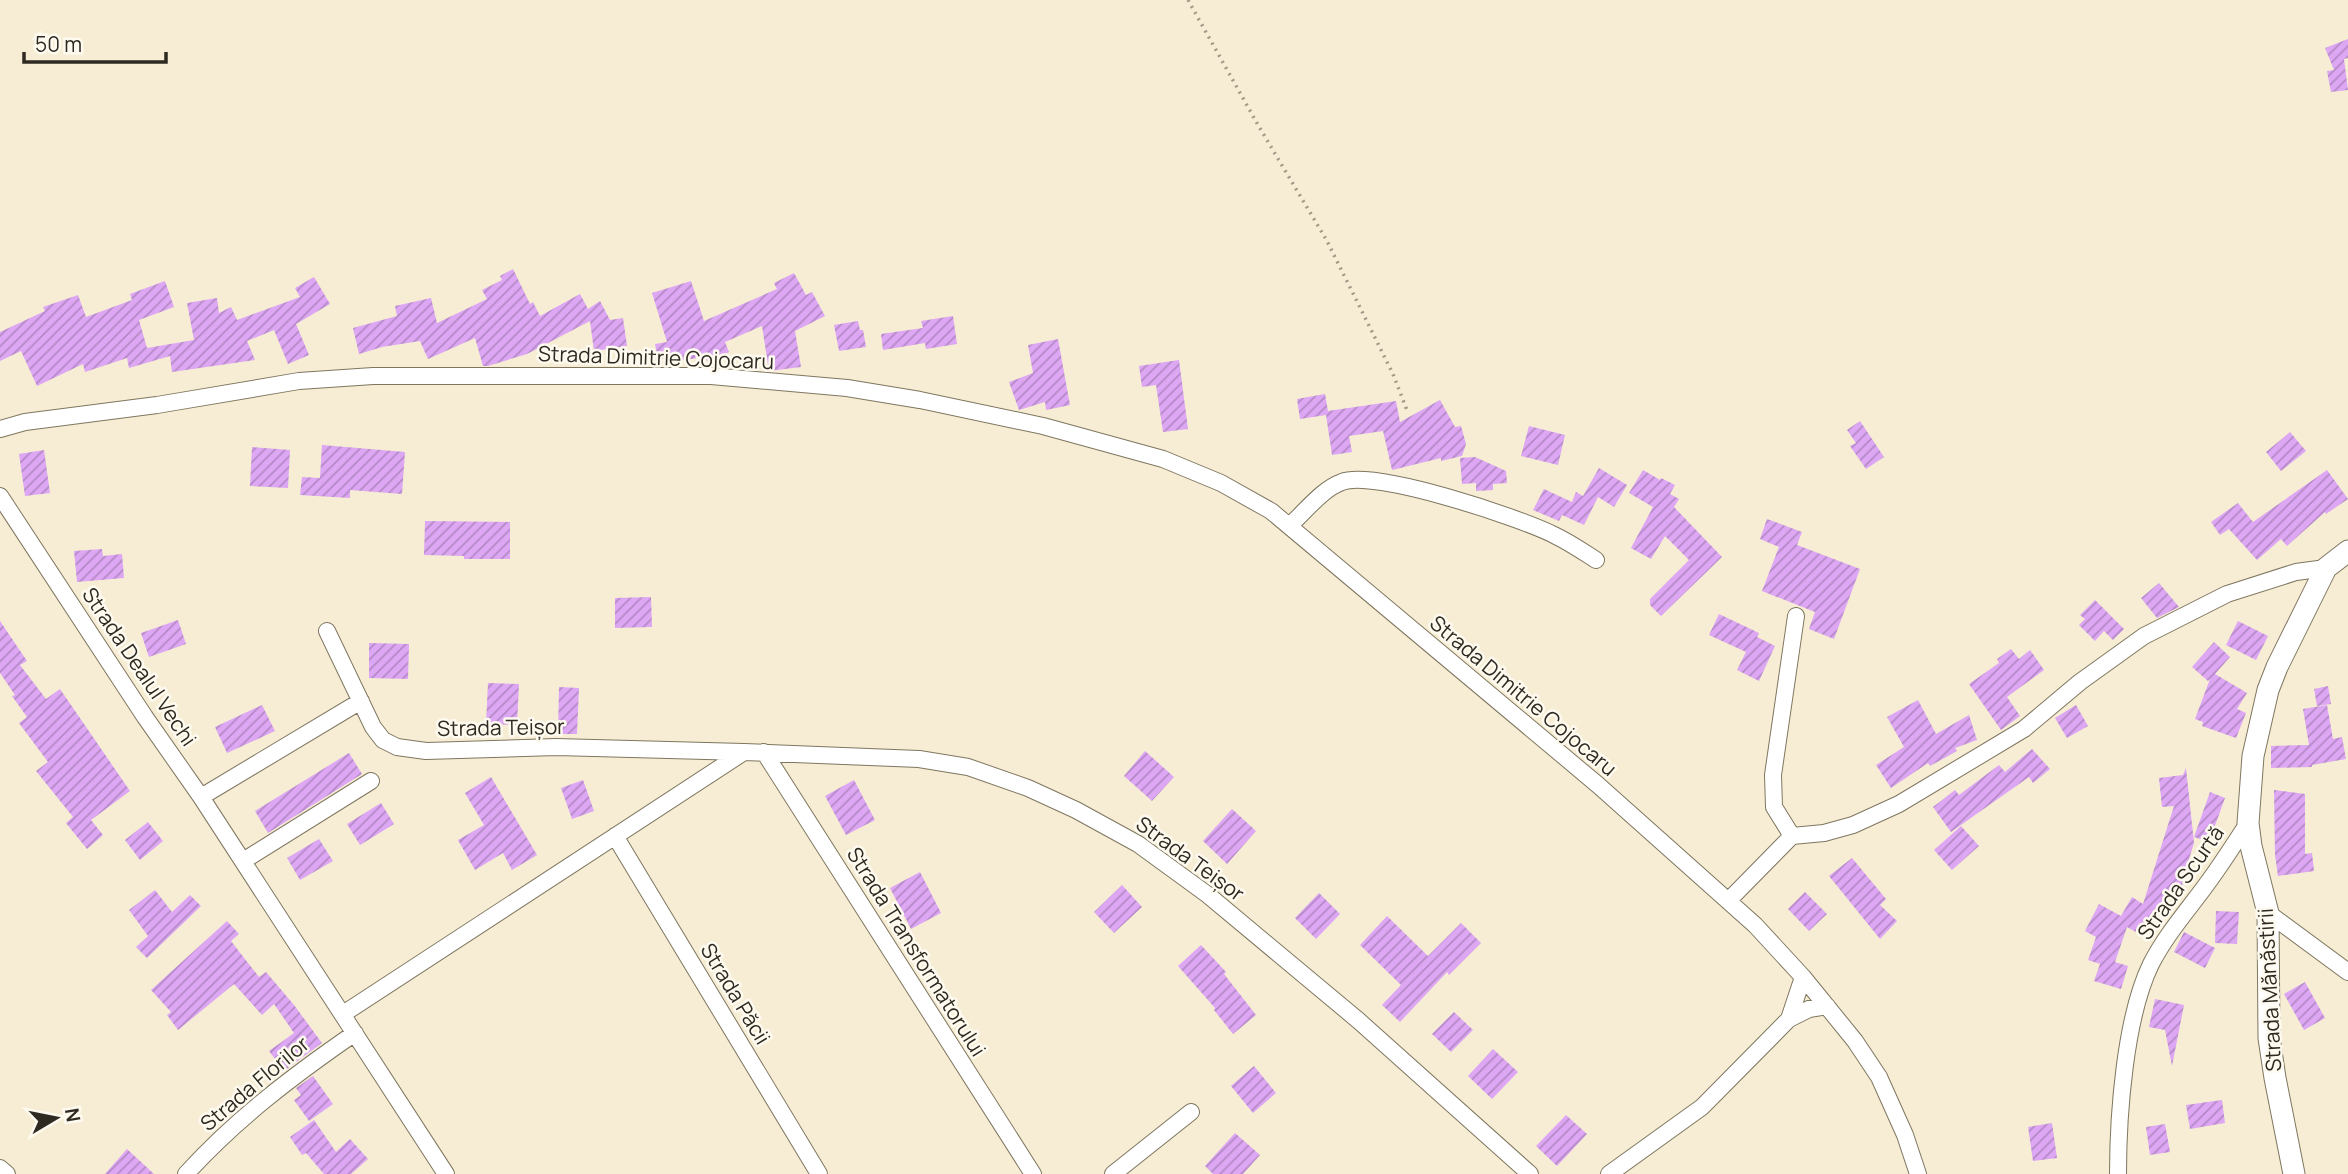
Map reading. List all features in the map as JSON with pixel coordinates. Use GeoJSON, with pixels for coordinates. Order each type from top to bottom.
{"type":"FeatureCollection","features":[{"type":"Feature","properties":{"kind":"street","name":"Strada Dimitrie Cojocaru"},"geometry":{"type":"LineString","coordinates":[[0,429],[25,422],[157,405],[299,381],[373,376],[711,376],[847,388],[920,400],[1043,426],[1163,460],[1221,483],[1271,511],[1598,785],[1755,925],[1827,1006],[1879,1077],[1905,1135],[1918,1174]]}},
{"type":"Feature","properties":{"kind":"street"},"geometry":{"type":"LineString","coordinates":[[1289,526],[1343,481],[1368,479],[1460,501],[1554,534],[1596,560]]}},
{"type":"Feature","properties":{"kind":"street","name":"Strada Dealul Vechi"},"geometry":{"type":"LineString","coordinates":[[0,496],[145,717],[201,797],[446,1174]]}},
{"type":"Feature","properties":{"kind":"street","name":"Strada Mănăstirii"},"geometry":{"type":"LineString","coordinates":[[2294,1174],[2274,1078],[2269,1038],[2268,913],[2248,823],[2253,756],[2268,690],[2326,568],[2348,551]]}},
{"type":"Feature","properties":{"kind":"street","name":"Strada Mănăstirii"},"geometry":{"type":"LineString","coordinates":[[1792,836],[1824,833],[1853,825],[1899,804],[2024,729],[2080,682],[2144,636],[2227,594],[2296,572],[2326,568]]}},
{"type":"Feature","properties":{"kind":"street"},"geometry":{"type":"LineString","coordinates":[[1728,901],[1792,836],[1774,807],[1773,775],[1796,616]]}},
{"type":"Feature","properties":{"kind":"street","name":"Strada Teișor"},"geometry":{"type":"LineString","coordinates":[[327,631],[373,727],[383,740],[397,747],[426,751],[556,747],[919,759],[968,767],[1028,788],[1076,810],[1138,844],[1208,895],[1359,1021],[1530,1174]]}},
{"type":"Feature","properties":{"kind":"street"},"geometry":{"type":"LineString","coordinates":[[201,797],[361,701]]}},
{"type":"Feature","properties":{"kind":"street"},"geometry":{"type":"LineString","coordinates":[[343,1014],[744,752]]}},
{"type":"Feature","properties":{"kind":"street","name":"Strada Transformatorului"},"geometry":{"type":"LineString","coordinates":[[764,752],[1032,1174]]}},
{"type":"Feature","properties":{"kind":"street"},"geometry":{"type":"LineString","coordinates":[[243,861],[371,781]]}},
{"type":"Feature","properties":{"kind":"street","name":"Strada Scurtă"},"geometry":{"type":"LineString","coordinates":[[2118,1174],[2122,1103],[2132,1018],[2150,967],[2171,928],[2208,882],[2248,823]]}},
{"type":"Feature","properties":{"kind":"street","name":"Strada Păcii"},"geometry":{"type":"LineString","coordinates":[[615,836],[819,1174]]}},
{"type":"Feature","properties":{"kind":"street"},"geometry":{"type":"LineString","coordinates":[[2268,913],[2348,972]]}},
{"type":"Feature","properties":{"kind":"street"},"geometry":{"type":"LineString","coordinates":[[1789,1019],[1803,977]]}},
{"type":"Feature","properties":{"kind":"street"},"geometry":{"type":"LineString","coordinates":[[1609,1174],[1702,1107],[1789,1019],[1810,1009],[1827,1006]]}},
{"type":"Feature","properties":{"kind":"street","name":"Strada Florilor"},"geometry":{"type":"LineString","coordinates":[[186,1174],[244,1116],[295,1074],[355,1033]]}},
{"type":"Feature","properties":{"kind":"street"},"geometry":{"type":"LineString","coordinates":[[1113,1174],[1191,1112]]}},
{"type":"Feature","properties":{"kind":"street"},"geometry":{"type":"LineString","coordinates":[[0,1168],[7,1174]]}},
{"type":"Feature","properties":{"kind":"path"},"geometry":{"type":"LineString","coordinates":[[1188,0],[1327,241],[1393,374],[1408,413]]}},
{"type":"Feature","properties":{"kind":"building"},"geometry":{"type":"Polygon","coordinates":[[[2348,39],[2348,58],[2344,59],[2348,90],[2331,92],[2327,71],[2334,70],[2325,48],[2348,39]]]}},
{"type":"Feature","properties":{"kind":"building"},"geometry":{"type":"Polygon","coordinates":[[[513,269],[530,304],[533,302],[540,316],[580,294],[588,309],[600,301],[610,320],[623,318],[627,346],[594,351],[590,321],[527,354],[488,366],[483,366],[475,338],[428,359],[420,341],[359,354],[353,328],[397,316],[395,306],[431,298],[437,323],[487,299],[482,290],[502,280],[500,276],[513,269]]]}},
{"type":"Feature","properties":{"kind":"building"},"geometry":{"type":"Polygon","coordinates":[[[794,273],[806,295],[812,292],[825,316],[795,331],[801,367],[769,371],[762,326],[725,342],[729,352],[707,361],[705,357],[670,362],[669,358],[658,359],[655,344],[667,342],[652,293],[691,281],[704,321],[777,289],[774,283],[794,273]]]}},
{"type":"Feature","properties":{"kind":"building"},"geometry":{"type":"Polygon","coordinates":[[[314,277],[330,304],[296,324],[309,355],[288,364],[274,330],[247,341],[255,360],[172,372],[170,356],[129,368],[127,358],[85,372],[83,364],[37,386],[21,351],[0,361],[0,332],[45,311],[43,307],[78,295],[86,317],[132,300],[130,294],[165,281],[174,307],[139,320],[147,348],[194,340],[187,303],[217,298],[219,313],[231,307],[237,320],[300,297],[295,288],[314,277]]]}},
{"type":"Feature","properties":{"kind":"building"},"geometry":{"type":"Polygon","coordinates":[[[953,316],[957,344],[926,349],[925,343],[883,350],[881,334],[923,328],[921,321],[953,316]]]}},
{"type":"Feature","properties":{"kind":"building"},"geometry":{"type":"Polygon","coordinates":[[[858,321],[860,330],[863,330],[866,347],[839,351],[834,325],[858,321]]]}},
{"type":"Feature","properties":{"kind":"building"},"geometry":{"type":"Polygon","coordinates":[[[1058,339],[1070,405],[1046,410],[1045,402],[1019,410],[1009,382],[1033,373],[1028,345],[1058,339]]]}},
{"type":"Feature","properties":{"kind":"building"},"geometry":{"type":"Polygon","coordinates":[[[1179,360],[1188,429],[1163,432],[1156,385],[1142,387],[1139,366],[1179,360]]]}},
{"type":"Feature","properties":{"kind":"building"},"geometry":{"type":"Polygon","coordinates":[[[1325,394],[1328,411],[1396,401],[1400,422],[1440,400],[1455,427],[1461,426],[1466,444],[1462,456],[1441,461],[1441,458],[1392,470],[1383,431],[1349,436],[1352,452],[1332,455],[1326,415],[1300,419],[1297,399],[1325,394]]]}},
{"type":"Feature","properties":{"kind":"building"},"geometry":{"type":"Polygon","coordinates":[[[1860,421],[1884,457],[1866,469],[1850,446],[1856,443],[1847,430],[1860,421]]]}},
{"type":"Feature","properties":{"kind":"building"},"geometry":{"type":"Polygon","coordinates":[[[1529,426],[1565,435],[1558,465],[1521,456],[1529,426]]]}},
{"type":"Feature","properties":{"kind":"building"},"geometry":{"type":"Polygon","coordinates":[[[2290,432],[2306,451],[2281,471],[2266,452],[2290,432]]]}},
{"type":"Feature","properties":{"kind":"building"},"geometry":{"type":"Polygon","coordinates":[[[322,445],[405,452],[402,494],[350,490],[350,498],[300,495],[302,477],[320,478],[322,445]]]}},
{"type":"Feature","properties":{"kind":"building"},"geometry":{"type":"Polygon","coordinates":[[[252,447],[290,450],[288,488],[250,486],[252,447]]]}},
{"type":"Feature","properties":{"kind":"building"},"geometry":{"type":"Polygon","coordinates":[[[44,450],[50,493],[25,496],[19,454],[44,450]]]}},
{"type":"Feature","properties":{"kind":"building"},"geometry":{"type":"Polygon","coordinates":[[[1475,457],[1506,471],[1507,483],[1493,484],[1493,490],[1476,491],[1476,483],[1462,484],[1460,458],[1475,457]]]}},
{"type":"Feature","properties":{"kind":"building"},"geometry":{"type":"Polygon","coordinates":[[[1599,468],[1627,485],[1614,507],[1598,497],[1584,525],[1562,515],[1559,521],[1533,510],[1544,489],[1572,502],[1576,492],[1583,496],[1599,468]]]}},
{"type":"Feature","properties":{"kind":"building"},"geometry":{"type":"Polygon","coordinates":[[[1643,470],[1675,485],[1670,494],[1679,499],[1674,507],[1722,557],[1661,616],[1650,605],[1650,599],[1689,560],[1665,536],[1651,559],[1631,548],[1653,507],[1629,493],[1643,470]]]}},
{"type":"Feature","properties":{"kind":"building"},"geometry":{"type":"Polygon","coordinates":[[[2327,470],[2348,499],[2326,514],[2325,512],[2287,546],[2281,539],[2257,560],[2229,529],[2220,535],[2211,522],[2238,503],[2253,522],[2327,470]]]}},
{"type":"Feature","properties":{"kind":"building"},"geometry":{"type":"Polygon","coordinates":[[[1767,519],[1802,532],[1797,545],[1860,569],[1834,639],[1809,629],[1815,612],[1762,591],[1779,547],[1760,539],[1767,519]]]}},
{"type":"Feature","properties":{"kind":"building"},"geometry":{"type":"Polygon","coordinates":[[[425,521],[510,522],[510,559],[464,559],[464,556],[424,555],[425,521]]]}},
{"type":"Feature","properties":{"kind":"building"},"geometry":{"type":"Polygon","coordinates":[[[102,549],[103,556],[122,554],[124,578],[77,582],[74,551],[102,549]]]}},
{"type":"Feature","properties":{"kind":"building"},"geometry":{"type":"Polygon","coordinates":[[[2159,583],[2179,607],[2157,618],[2141,598],[2159,583]]]}},
{"type":"Feature","properties":{"kind":"building"},"geometry":{"type":"Polygon","coordinates":[[[651,597],[652,627],[615,628],[615,598],[651,597]]]}},
{"type":"Feature","properties":{"kind":"building"},"geometry":{"type":"Polygon","coordinates":[[[2095,600],[2124,629],[2113,640],[2104,631],[2095,641],[2079,625],[2085,619],[2080,615],[2095,600]]]}},
{"type":"Feature","properties":{"kind":"building"},"geometry":{"type":"Polygon","coordinates":[[[1719,614],[1759,633],[1757,637],[1775,646],[1759,681],[1737,670],[1746,652],[1709,635],[1719,614]]]}},
{"type":"Feature","properties":{"kind":"building"},"geometry":{"type":"Polygon","coordinates":[[[178,620],[186,644],[149,657],[141,633],[178,620]]]}},
{"type":"Feature","properties":{"kind":"building"},"geometry":{"type":"Polygon","coordinates":[[[0,621],[27,661],[20,665],[46,699],[60,689],[130,791],[91,820],[103,835],[87,849],[66,823],[73,817],[36,771],[48,762],[19,723],[27,717],[0,673],[0,621]]]}},
{"type":"Feature","properties":{"kind":"building"},"geometry":{"type":"Polygon","coordinates":[[[2238,621],[2268,636],[2256,660],[2226,645],[2238,621]]]}},
{"type":"Feature","properties":{"kind":"building"},"geometry":{"type":"Polygon","coordinates":[[[2214,642],[2230,657],[2215,674],[2247,693],[2237,709],[2246,713],[2236,738],[2202,726],[2203,722],[2195,719],[2210,679],[2208,681],[2192,667],[2214,642]]]}},
{"type":"Feature","properties":{"kind":"building"},"geometry":{"type":"Polygon","coordinates":[[[369,643],[409,644],[408,679],[369,678],[369,643]]]}},
{"type":"Feature","properties":{"kind":"building"},"geometry":{"type":"Polygon","coordinates":[[[2011,649],[2019,659],[2030,650],[2044,670],[2007,697],[2020,716],[2001,730],[1969,684],[1999,663],[1997,659],[2011,649]]]}},
{"type":"Feature","properties":{"kind":"building"},"geometry":{"type":"Polygon","coordinates":[[[488,683],[519,684],[517,725],[486,724],[488,683]]]}},
{"type":"Feature","properties":{"kind":"building"},"geometry":{"type":"Polygon","coordinates":[[[2328,686],[2331,704],[2317,706],[2314,689],[2328,686]]]}},
{"type":"Feature","properties":{"kind":"building"},"geometry":{"type":"Polygon","coordinates":[[[559,687],[579,688],[577,734],[558,734],[559,687]]]}},
{"type":"Feature","properties":{"kind":"building"},"geometry":{"type":"Polygon","coordinates":[[[1918,700],[1936,734],[1969,715],[1977,740],[1955,748],[1957,751],[1930,766],[1928,763],[1891,788],[1876,765],[1904,747],[1887,717],[1918,700]]]}},
{"type":"Feature","properties":{"kind":"building"},"geometry":{"type":"Polygon","coordinates":[[[262,705],[275,731],[227,753],[215,727],[262,705]]]}},
{"type":"Feature","properties":{"kind":"building"},"geometry":{"type":"Polygon","coordinates":[[[2076,705],[2088,726],[2067,738],[2055,718],[2076,705]]]}},
{"type":"Feature","properties":{"kind":"building"},"geometry":{"type":"Polygon","coordinates":[[[2327,705],[2333,739],[2342,737],[2346,759],[2312,767],[2271,768],[2271,746],[2309,745],[2303,709],[2327,705]]]}},
{"type":"Feature","properties":{"kind":"building"},"geometry":{"type":"Polygon","coordinates":[[[2032,749],[2050,769],[2033,783],[2029,777],[1951,832],[1933,807],[1955,790],[1959,795],[1999,765],[2005,772],[2032,749]]]}},
{"type":"Feature","properties":{"kind":"building"},"geometry":{"type":"Polygon","coordinates":[[[1145,751],[1174,777],[1152,801],[1124,776],[1145,751]]]}},
{"type":"Feature","properties":{"kind":"building"},"geometry":{"type":"Polygon","coordinates":[[[349,753],[362,774],[268,833],[255,811],[349,753]]]}},
{"type":"Feature","properties":{"kind":"building"},"geometry":{"type":"Polygon","coordinates":[[[2186,768],[2194,843],[2183,878],[2185,879],[2176,900],[2167,896],[2143,936],[2127,927],[2115,962],[2128,966],[2121,989],[2094,981],[2100,964],[2088,960],[2096,937],[2085,931],[2099,904],[2121,916],[2132,897],[2143,904],[2174,806],[2162,807],[2159,778],[2183,775],[2186,768]]]}},
{"type":"Feature","properties":{"kind":"building"},"geometry":{"type":"Polygon","coordinates":[[[491,777],[537,855],[512,870],[503,853],[475,870],[458,840],[484,825],[465,793],[491,777]]]}},
{"type":"Feature","properties":{"kind":"building"},"geometry":{"type":"Polygon","coordinates":[[[583,780],[594,811],[572,819],[561,788],[583,780]]]}},
{"type":"Feature","properties":{"kind":"building"},"geometry":{"type":"Polygon","coordinates":[[[854,780],[875,820],[846,835],[825,796],[854,780]]]}},
{"type":"Feature","properties":{"kind":"building"},"geometry":{"type":"Polygon","coordinates":[[[2274,790],[2305,794],[2305,854],[2312,853],[2314,871],[2278,876],[2274,790]]]}},
{"type":"Feature","properties":{"kind":"building"},"geometry":{"type":"Polygon","coordinates":[[[2210,792],[2225,798],[2209,842],[2194,837],[2210,792]]]}},
{"type":"Feature","properties":{"kind":"building"},"geometry":{"type":"Polygon","coordinates":[[[381,803],[394,824],[360,845],[347,824],[381,803]]]}},
{"type":"Feature","properties":{"kind":"building"},"geometry":{"type":"Polygon","coordinates":[[[1232,809],[1256,831],[1227,864],[1203,841],[1232,809]]]}},
{"type":"Feature","properties":{"kind":"building"},"geometry":{"type":"Polygon","coordinates":[[[148,822],[163,841],[140,860],[125,840],[148,822]]]}},
{"type":"Feature","properties":{"kind":"building"},"geometry":{"type":"Polygon","coordinates":[[[1961,826],[1979,846],[1952,870],[1934,850],[1961,826]]]}},
{"type":"Feature","properties":{"kind":"building"},"geometry":{"type":"Polygon","coordinates":[[[319,839],[333,861],[300,880],[287,858],[319,839]]]}},
{"type":"Feature","properties":{"kind":"building"},"geometry":{"type":"Polygon","coordinates":[[[1852,858],[1886,899],[1880,905],[1897,921],[1880,939],[1829,876],[1852,858]]]}},
{"type":"Feature","properties":{"kind":"building"},"geometry":{"type":"Polygon","coordinates":[[[920,872],[941,913],[911,929],[890,888],[920,872]]]}},
{"type":"Feature","properties":{"kind":"building"},"geometry":{"type":"Polygon","coordinates":[[[1122,885],[1142,907],[1114,933],[1094,912],[1122,885]]]}},
{"type":"Feature","properties":{"kind":"building"},"geometry":{"type":"Polygon","coordinates":[[[155,890],[172,912],[190,895],[201,906],[147,958],[136,947],[148,936],[129,910],[155,890]]]}},
{"type":"Feature","properties":{"kind":"building"},"geometry":{"type":"Polygon","coordinates":[[[1805,892],[1827,914],[1809,931],[1788,909],[1805,892]]]}},
{"type":"Feature","properties":{"kind":"building"},"geometry":{"type":"Polygon","coordinates":[[[1319,893],[1340,914],[1316,939],[1295,918],[1319,893]]]}},
{"type":"Feature","properties":{"kind":"building"},"geometry":{"type":"Polygon","coordinates":[[[2216,911],[2239,912],[2237,944],[2215,943],[2216,911]]]}},
{"type":"Feature","properties":{"kind":"building"},"geometry":{"type":"Polygon","coordinates":[[[1387,916],[1428,956],[1461,923],[1481,943],[1449,975],[1447,972],[1400,1022],[1382,1005],[1401,985],[1360,945],[1387,916]]]}},
{"type":"Feature","properties":{"kind":"building"},"geometry":{"type":"Polygon","coordinates":[[[227,921],[239,934],[231,941],[259,977],[266,972],[322,1043],[284,1071],[269,1051],[294,1033],[274,1004],[262,1015],[234,984],[178,1030],[167,1015],[171,1012],[151,990],[227,921]]]}},
{"type":"Feature","properties":{"kind":"building"},"geometry":{"type":"Polygon","coordinates":[[[2184,932],[2215,948],[2205,968],[2174,952],[2184,932]]]}},
{"type":"Feature","properties":{"kind":"building"},"geometry":{"type":"Polygon","coordinates":[[[1201,945],[1226,972],[1224,974],[1256,1015],[1233,1034],[1215,1008],[1178,966],[1201,945]]]}},
{"type":"Feature","properties":{"kind":"building"},"geometry":{"type":"Polygon","coordinates":[[[2305,982],[2325,1018],[2304,1030],[2284,994],[2305,982]]]}},
{"type":"Feature","properties":{"kind":"building"},"geometry":{"type":"Polygon","coordinates":[[[2155,999],[2184,1005],[2172,1066],[2165,1030],[2149,1027],[2155,999]]]}},
{"type":"Feature","properties":{"kind":"building"},"geometry":{"type":"Polygon","coordinates":[[[1454,1012],[1473,1030],[1451,1052],[1432,1034],[1454,1012]]]}},
{"type":"Feature","properties":{"kind":"building"},"geometry":{"type":"Polygon","coordinates":[[[1493,1049],[1518,1072],[1492,1099],[1468,1076],[1493,1049]]]}},
{"type":"Feature","properties":{"kind":"building"},"geometry":{"type":"Polygon","coordinates":[[[1254,1066],[1276,1093],[1253,1113],[1231,1086],[1254,1066]]]}},
{"type":"Feature","properties":{"kind":"building"},"geometry":{"type":"Polygon","coordinates":[[[313,1076],[333,1104],[309,1121],[294,1100],[301,1095],[296,1088],[313,1076]]]}},
{"type":"Feature","properties":{"kind":"building"},"geometry":{"type":"Polygon","coordinates":[[[2222,1100],[2225,1123],[2190,1129],[2186,1105],[2222,1100]]]}},
{"type":"Feature","properties":{"kind":"building"},"geometry":{"type":"Polygon","coordinates":[[[1566,1115],[1587,1134],[1557,1166],[1536,1146],[1566,1115]]]}},
{"type":"Feature","properties":{"kind":"building"},"geometry":{"type":"Polygon","coordinates":[[[314,1120],[336,1152],[350,1139],[368,1159],[351,1174],[324,1174],[306,1153],[302,1155],[290,1137],[314,1120]]]}},
{"type":"Feature","properties":{"kind":"building"},"geometry":{"type":"Polygon","coordinates":[[[2052,1123],[2057,1158],[2033,1161],[2028,1127],[2052,1123]]]}},
{"type":"Feature","properties":{"kind":"building"},"geometry":{"type":"Polygon","coordinates":[[[2165,1124],[2170,1152],[2150,1155],[2146,1127],[2165,1124]]]}},
{"type":"Feature","properties":{"kind":"building"},"geometry":{"type":"Polygon","coordinates":[[[1235,1133],[1260,1155],[1243,1174],[1213,1174],[1205,1166],[1235,1133]]]}},
{"type":"Feature","properties":{"kind":"building"},"geometry":{"type":"Polygon","coordinates":[[[127,1149],[154,1174],[105,1174],[127,1149]]]}}]}
